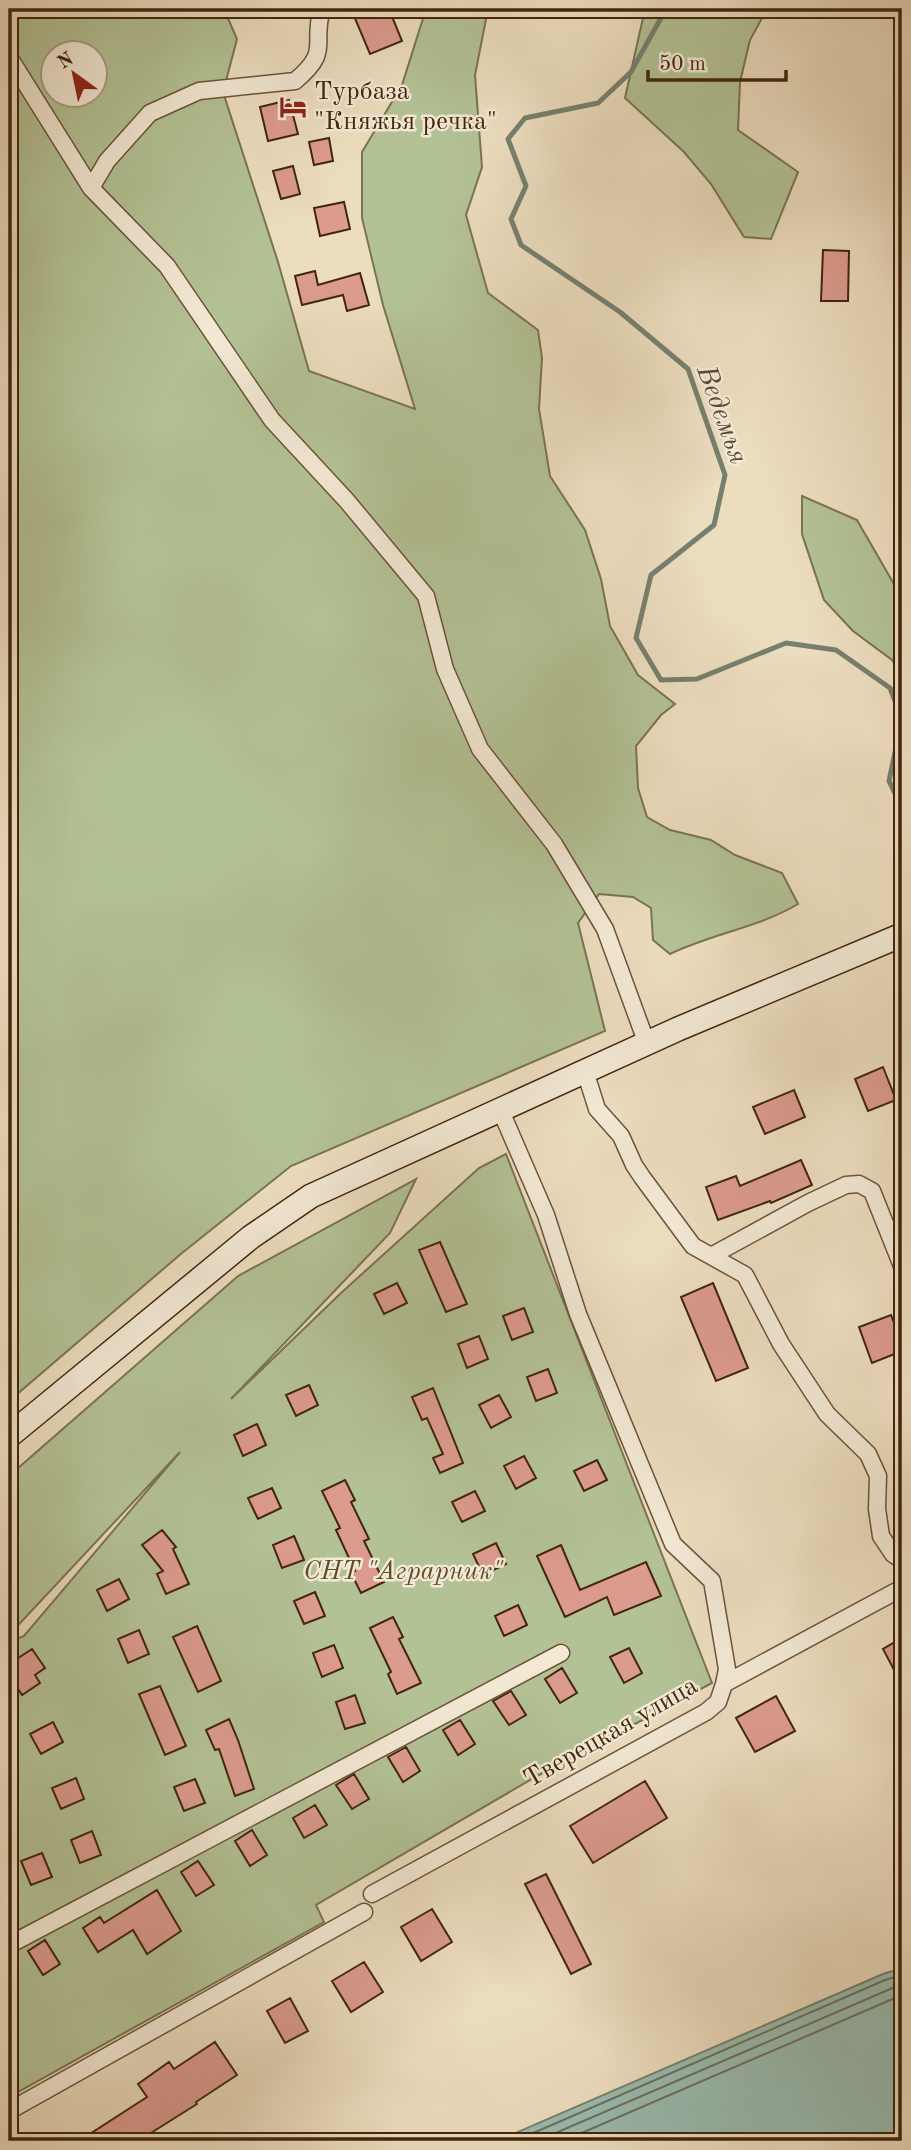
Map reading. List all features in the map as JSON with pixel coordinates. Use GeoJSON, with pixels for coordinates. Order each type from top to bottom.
{"type":"FeatureCollection","features":[{"type":"Feature","properties":{"kind":"main road"},"geometry":{"type":"LineString","coordinates":[[9,1436],[202,1276],[288,1210],[326,1187],[585,1071],[902,935]]}},
{"type":"Feature","properties":{"kind":"street"},"geometry":{"type":"LineString","coordinates":[[91,187],[107,161],[150,113],[199,91],[295,81],[307,71],[319,54],[322,9]]}},
{"type":"Feature","properties":{"kind":"street"},"geometry":{"type":"LineString","coordinates":[[9,57],[91,187],[167,266],[272,420],[347,501],[426,596],[445,669],[480,749],[554,844],[605,929],[647,1044]]}},
{"type":"Feature","properties":{"kind":"street"},"geometry":{"type":"LineString","coordinates":[[585,1071],[597,1109],[621,1136],[642,1177],[693,1246],[745,1275],[781,1345],[827,1414],[867,1454],[878,1476],[877,1509],[881,1536],[893,1554],[902,1560]]}},
{"type":"Feature","properties":{"kind":"street"},"geometry":{"type":"LineString","coordinates":[[500,1109],[546,1215],[578,1314],[673,1544],[712,1581],[727,1669],[724,1684]]}},
{"type":"Feature","properties":{"kind":"street"},"geometry":{"type":"LineString","coordinates":[[710,1256],[808,1203],[846,1185],[859,1184],[872,1191],[902,1266]]}},
{"type":"Feature","properties":{"kind":"street","name":"Тверецкая улица"},"geometry":{"type":"LineString","coordinates":[[372,1894],[706,1712],[718,1702],[724,1684],[902,1588]]}},
{"type":"Feature","properties":{"kind":"street"},"geometry":{"type":"LineString","coordinates":[[9,1945],[561,1653]]}},
{"type":"Feature","properties":{"kind":"street"},"geometry":{"type":"LineString","coordinates":[[9,2111],[364,1912]]}},
{"type":"Feature","properties":{"kind":"green space"},"geometry":{"type":"Polygon","coordinates":[[[9,9],[224,9],[237,39],[223,92],[278,262],[309,371],[415,409],[383,305],[362,218],[362,152],[402,85],[426,9],[488,9],[475,75],[482,167],[466,215],[488,293],[538,330],[542,358],[539,409],[550,476],[585,530],[601,579],[610,626],[638,675],[675,704],[661,715],[636,746],[638,788],[647,817],[670,830],[711,840],[735,855],[782,873],[798,904],[768,919],[670,954],[653,940],[651,908],[633,897],[599,894],[578,923],[605,1031],[291,1166],[182,1253],[9,1401],[9,9]]]}},
{"type":"Feature","properties":{"kind":"green space"},"geometry":{"type":"Polygon","coordinates":[[[645,9],[767,9],[750,40],[740,82],[738,130],[798,172],[771,239],[744,237],[711,184],[684,152],[625,98],[645,9]]]}},
{"type":"Feature","properties":{"kind":"green space"},"geometry":{"type":"Polygon","coordinates":[[[802,496],[857,520],[902,598],[902,675],[892,660],[853,631],[824,600],[802,534],[802,496]]]}},
{"type":"Feature","properties":{"kind":"green space","name":"СНТ \"Аграрник\""},"geometry":{"type":"Polygon","coordinates":[[[506,1154],[712,1683],[537,1776],[316,1905],[324,1922],[9,2097],[9,1642],[24,1636],[180,1452],[9,1635],[9,1476],[238,1276],[416,1179],[390,1233],[231,1399],[341,1293],[479,1168],[506,1154]]]}},
{"type":"Feature","properties":{"kind":"water"},"geometry":{"type":"Polygon","coordinates":[[[902,1968],[902,2141],[497,2141],[883,1974],[902,1968]]]}},
{"type":"Feature","properties":{"kind":"building"},"geometry":{"type":"Polygon","coordinates":[[[351,9],[389,9],[402,41],[370,54],[351,9]]]}},
{"type":"Feature","properties":{"kind":"building"},"geometry":{"type":"Polygon","coordinates":[[[289,100],[298,134],[268,141],[260,107],[289,100]]]}},
{"type":"Feature","properties":{"kind":"building"},"geometry":{"type":"Polygon","coordinates":[[[329,138],[333,161],[314,165],[309,142],[329,138]]]}},
{"type":"Feature","properties":{"kind":"building"},"geometry":{"type":"Polygon","coordinates":[[[293,166],[300,194],[281,199],[273,171],[293,166]]]}},
{"type":"Feature","properties":{"kind":"building"},"geometry":{"type":"Polygon","coordinates":[[[344,202],[350,229],[320,236],[314,208],[344,202]]]}},
{"type":"Feature","properties":{"kind":"building"},"geometry":{"type":"Polygon","coordinates":[[[823,250],[849,251],[848,301],[821,301],[823,250]]]}},
{"type":"Feature","properties":{"kind":"building"},"geometry":{"type":"Polygon","coordinates":[[[315,271],[318,285],[360,273],[369,305],[347,311],[343,295],[302,305],[295,276],[315,271]]]}},
{"type":"Feature","properties":{"kind":"building"},"geometry":{"type":"Polygon","coordinates":[[[883,1067],[896,1100],[868,1111],[855,1079],[883,1067]]]}},
{"type":"Feature","properties":{"kind":"building"},"geometry":{"type":"Polygon","coordinates":[[[794,1090],[805,1117],[765,1134],[753,1107],[794,1090]]]}},
{"type":"Feature","properties":{"kind":"building"},"geometry":{"type":"Polygon","coordinates":[[[801,1160],[812,1185],[771,1203],[770,1201],[718,1220],[706,1187],[736,1176],[740,1186],[801,1160]]]}},
{"type":"Feature","properties":{"kind":"building"},"geometry":{"type":"Polygon","coordinates":[[[440,1242],[467,1304],[446,1312],[419,1250],[440,1242]]]}},
{"type":"Feature","properties":{"kind":"building"},"geometry":{"type":"Polygon","coordinates":[[[397,1283],[407,1303],[384,1314],[374,1294],[397,1283]]]}},
{"type":"Feature","properties":{"kind":"building"},"geometry":{"type":"Polygon","coordinates":[[[713,1283],[748,1368],[716,1381],[681,1297],[713,1283]]]}},
{"type":"Feature","properties":{"kind":"building"},"geometry":{"type":"Polygon","coordinates":[[[524,1308],[533,1332],[512,1340],[503,1316],[524,1308]]]}},
{"type":"Feature","properties":{"kind":"building"},"geometry":{"type":"Polygon","coordinates":[[[891,1315],[902,1351],[872,1363],[859,1327],[891,1315]]]}},
{"type":"Feature","properties":{"kind":"building"},"geometry":{"type":"Polygon","coordinates":[[[479,1336],[488,1359],[467,1368],[458,1344],[479,1336]]]}},
{"type":"Feature","properties":{"kind":"building"},"geometry":{"type":"Polygon","coordinates":[[[548,1369],[557,1393],[536,1401],[527,1377],[548,1369]]]}},
{"type":"Feature","properties":{"kind":"building"},"geometry":{"type":"Polygon","coordinates":[[[309,1385],[318,1405],[296,1416],[286,1395],[309,1385]]]}},
{"type":"Feature","properties":{"kind":"building"},"geometry":{"type":"Polygon","coordinates":[[[433,1388],[463,1463],[440,1473],[433,1458],[443,1454],[427,1418],[422,1420],[412,1397],[433,1388]]]}},
{"type":"Feature","properties":{"kind":"building"},"geometry":{"type":"Polygon","coordinates":[[[499,1395],[511,1417],[491,1428],[479,1405],[499,1395]]]}},
{"type":"Feature","properties":{"kind":"building"},"geometry":{"type":"Polygon","coordinates":[[[257,1424],[266,1445],[243,1456],[234,1435],[257,1424]]]}},
{"type":"Feature","properties":{"kind":"building"},"geometry":{"type":"Polygon","coordinates":[[[524,1456],[536,1478],[516,1489],[504,1466],[524,1456]]]}},
{"type":"Feature","properties":{"kind":"building"},"geometry":{"type":"Polygon","coordinates":[[[597,1460],[607,1480],[584,1491],[574,1471],[597,1460]]]}},
{"type":"Feature","properties":{"kind":"building"},"geometry":{"type":"Polygon","coordinates":[[[345,1480],[355,1500],[351,1502],[369,1539],[364,1541],[384,1582],[361,1593],[351,1573],[355,1571],[336,1530],[340,1528],[322,1491],[345,1480]]]}},
{"type":"Feature","properties":{"kind":"building"},"geometry":{"type":"Polygon","coordinates":[[[272,1488],[281,1508],[258,1519],[248,1498],[272,1488]]]}},
{"type":"Feature","properties":{"kind":"building"},"geometry":{"type":"Polygon","coordinates":[[[475,1491],[485,1511],[462,1522],[452,1502],[475,1491]]]}},
{"type":"Feature","properties":{"kind":"building"},"geometry":{"type":"Polygon","coordinates":[[[162,1530],[176,1547],[173,1549],[189,1584],[166,1594],[157,1574],[163,1571],[142,1545],[162,1530]]]}},
{"type":"Feature","properties":{"kind":"building"},"geometry":{"type":"Polygon","coordinates":[[[294,1536],[304,1560],[282,1568],[273,1545],[294,1536]]]}},
{"type":"Feature","properties":{"kind":"building"},"geometry":{"type":"Polygon","coordinates":[[[496,1543],[506,1564],[483,1575],[473,1554],[496,1543]]]}},
{"type":"Feature","properties":{"kind":"building"},"geometry":{"type":"Polygon","coordinates":[[[561,1545],[580,1590],[646,1562],[661,1596],[614,1615],[607,1597],[565,1617],[537,1556],[561,1545]]]}},
{"type":"Feature","properties":{"kind":"building"},"geometry":{"type":"Polygon","coordinates":[[[119,1579],[129,1599],[107,1611],[97,1590],[119,1579]]]}},
{"type":"Feature","properties":{"kind":"building"},"geometry":{"type":"Polygon","coordinates":[[[315,1592],[325,1616],[304,1624],[294,1601],[315,1592]]]}},
{"type":"Feature","properties":{"kind":"building"},"geometry":{"type":"Polygon","coordinates":[[[518,1605],[527,1625],[504,1636],[495,1616],[518,1605]]]}},
{"type":"Feature","properties":{"kind":"building"},"geometry":{"type":"Polygon","coordinates":[[[393,1617],[403,1637],[399,1639],[421,1683],[397,1694],[388,1674],[391,1672],[370,1628],[393,1617]]]}},
{"type":"Feature","properties":{"kind":"building"},"geometry":{"type":"Polygon","coordinates":[[[197,1626],[221,1681],[198,1692],[173,1637],[197,1626]]]}},
{"type":"Feature","properties":{"kind":"building"},"geometry":{"type":"Polygon","coordinates":[[[139,1630],[149,1654],[128,1663],[118,1639],[139,1630]]]}},
{"type":"Feature","properties":{"kind":"building"},"geometry":{"type":"Polygon","coordinates":[[[902,1638],[902,1685],[883,1649],[902,1638]]]}},
{"type":"Feature","properties":{"kind":"building"},"geometry":{"type":"Polygon","coordinates":[[[334,1645],[343,1668],[322,1677],[313,1653],[334,1645]]]}},
{"type":"Feature","properties":{"kind":"building"},"geometry":{"type":"Polygon","coordinates":[[[629,1648],[642,1673],[624,1683],[610,1657],[629,1648]]]}},
{"type":"Feature","properties":{"kind":"building"},"geometry":{"type":"Polygon","coordinates":[[[32,1649],[45,1668],[35,1675],[40,1683],[22,1695],[9,1675],[9,1664],[32,1649]]]}},
{"type":"Feature","properties":{"kind":"building"},"geometry":{"type":"Polygon","coordinates":[[[562,1668],[577,1693],[560,1703],[545,1679],[562,1668]]]}},
{"type":"Feature","properties":{"kind":"building"},"geometry":{"type":"Polygon","coordinates":[[[160,1686],[186,1746],[165,1755],[139,1694],[160,1686]]]}},
{"type":"Feature","properties":{"kind":"building"},"geometry":{"type":"Polygon","coordinates":[[[511,1691],[526,1715],[509,1725],[493,1701],[511,1691]]]}},
{"type":"Feature","properties":{"kind":"building"},"geometry":{"type":"Polygon","coordinates":[[[355,1695],[365,1723],[345,1729],[336,1702],[355,1695]]]}},
{"type":"Feature","properties":{"kind":"building"},"geometry":{"type":"Polygon","coordinates":[[[776,1696],[795,1731],[755,1752],[736,1718],[776,1696]]]}},
{"type":"Feature","properties":{"kind":"building"},"geometry":{"type":"Polygon","coordinates":[[[229,1719],[254,1789],[235,1796],[219,1749],[215,1750],[206,1730],[229,1719]]]}},
{"type":"Feature","properties":{"kind":"building"},"geometry":{"type":"Polygon","coordinates":[[[460,1720],[475,1744],[458,1755],[443,1730],[460,1720]]]}},
{"type":"Feature","properties":{"kind":"building"},"geometry":{"type":"Polygon","coordinates":[[[53,1722],[63,1742],[41,1754],[30,1734],[53,1722]]]}},
{"type":"Feature","properties":{"kind":"building"},"geometry":{"type":"Polygon","coordinates":[[[406,1747],[420,1771],[403,1782],[388,1757],[406,1747]]]}},
{"type":"Feature","properties":{"kind":"building"},"geometry":{"type":"Polygon","coordinates":[[[354,1774],[369,1799],[352,1809],[336,1785],[354,1774]]]}},
{"type":"Feature","properties":{"kind":"building"},"geometry":{"type":"Polygon","coordinates":[[[76,1778],[84,1799],[61,1809],[52,1788],[76,1778]]]}},
{"type":"Feature","properties":{"kind":"building"},"geometry":{"type":"Polygon","coordinates":[[[195,1779],[205,1803],[184,1811],[174,1787],[195,1779]]]}},
{"type":"Feature","properties":{"kind":"building"},"geometry":{"type":"Polygon","coordinates":[[[645,1781],[667,1818],[593,1863],[570,1826],[645,1781]]]}},
{"type":"Feature","properties":{"kind":"building"},"geometry":{"type":"Polygon","coordinates":[[[315,1805],[327,1825],[304,1838],[293,1818],[315,1805]]]}},
{"type":"Feature","properties":{"kind":"building"},"geometry":{"type":"Polygon","coordinates":[[[252,1830],[267,1855],[250,1866],[235,1841],[252,1830]]]}},
{"type":"Feature","properties":{"kind":"building"},"geometry":{"type":"Polygon","coordinates":[[[92,1831],[101,1855],[80,1863],[71,1840],[92,1831]]]}},
{"type":"Feature","properties":{"kind":"building"},"geometry":{"type":"Polygon","coordinates":[[[42,1853],[52,1877],[31,1885],[21,1861],[42,1853]]]}},
{"type":"Feature","properties":{"kind":"building"},"geometry":{"type":"Polygon","coordinates":[[[198,1861],[214,1885],[196,1896],[181,1872],[198,1861]]]}},
{"type":"Feature","properties":{"kind":"building"},"geometry":{"type":"Polygon","coordinates":[[[546,1874],[591,1964],[571,1974],[525,1884],[546,1874]]]}},
{"type":"Feature","properties":{"kind":"building"},"geometry":{"type":"Polygon","coordinates":[[[157,1890],[181,1931],[147,1954],[133,1930],[98,1952],[83,1928],[100,1917],[104,1923],[157,1890]]]}},
{"type":"Feature","properties":{"kind":"building"},"geometry":{"type":"Polygon","coordinates":[[[432,1909],[452,1942],[421,1961],[401,1927],[432,1909]]]}},
{"type":"Feature","properties":{"kind":"building"},"geometry":{"type":"Polygon","coordinates":[[[45,1940],[60,1964],[43,1975],[28,1951],[45,1940]]]}},
{"type":"Feature","properties":{"kind":"building"},"geometry":{"type":"Polygon","coordinates":[[[364,1962],[383,1992],[351,2012],[332,1981],[364,1962]]]}},
{"type":"Feature","properties":{"kind":"building"},"geometry":{"type":"Polygon","coordinates":[[[290,1998],[308,2031],[285,2043],[267,2011],[290,1998]]]}},
{"type":"Feature","properties":{"kind":"building"},"geometry":{"type":"Polygon","coordinates":[[[215,2042],[237,2075],[138,2141],[79,2141],[147,2097],[138,2084],[169,2062],[174,2069],[215,2042]]]}},
{"type":"Feature","properties":{"kind":"waterway","name":"Ведемья"},"geometry":{"type":"LineString","coordinates":[[666,9],[631,72],[598,103],[525,118],[508,139],[526,186],[511,219],[521,245],[620,312],[688,369],[725,475],[714,525],[651,575],[636,638],[661,680],[697,679],[786,643],[836,650],[890,688],[902,719],[889,781],[902,808]]}},
{"type":"Feature","properties":{"kind":"place","name":"Турбаза \"Княжья речка\""},"geometry":{"type":"Point","coordinates":[293,107]}}]}
